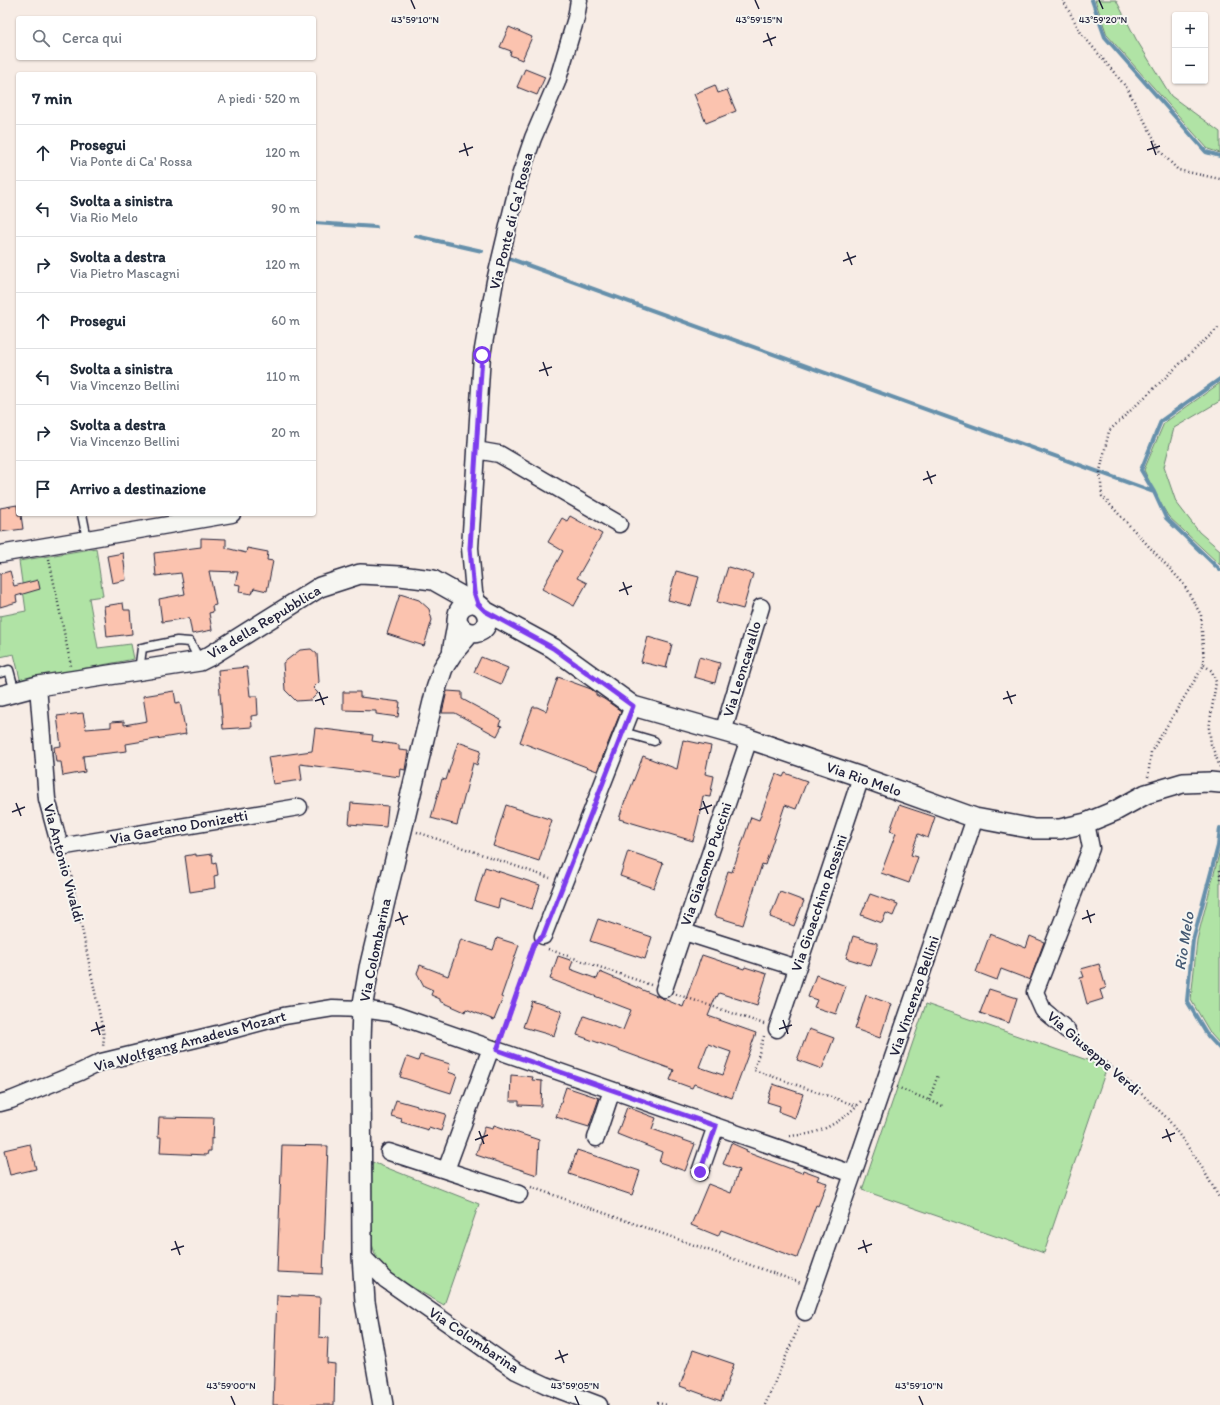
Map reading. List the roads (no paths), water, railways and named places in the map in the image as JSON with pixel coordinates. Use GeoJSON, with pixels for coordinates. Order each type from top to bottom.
{"type":"FeatureCollection","features":[{"type":"Feature","properties":{"kind":"street","name":"Via Ponte di Ca' Rossa"},"geometry":{"type":"LineString","coordinates":[[479,606],[474,592],[470,548],[482,355],[495,281],[520,176],[533,138],[557,82],[579,0]]}},
{"type":"Feature","properties":{"kind":"street"},"geometry":{"type":"LineString","coordinates":[[476,450],[499,454],[619,524]]}},
{"type":"Feature","properties":{"kind":"street"},"geometry":{"type":"LineString","coordinates":[[0,554],[220,516]]}},
{"type":"Feature","properties":{"kind":"street","name":"Via della Repubblica"},"geometry":{"type":"LineString","coordinates":[[7,694],[38,686],[200,661],[320,586],[360,574],[400,576],[433,580],[479,606]]}},
{"type":"Feature","properties":{"kind":"street"},"geometry":{"type":"LineString","coordinates":[[433,580],[466,626]]}},
{"type":"Feature","properties":{"kind":"street"},"geometry":{"type":"LineString","coordinates":[[466,626],[461,608],[469,604],[479,606]]}},
{"type":"Feature","properties":{"kind":"street","name":"Via Colombarina"},"geometry":{"type":"LineString","coordinates":[[383,1405],[365,1302],[362,1256],[360,1100],[362,1009],[369,968],[436,689],[443,668],[466,626],[486,624],[486,615],[479,606]]}},
{"type":"Feature","properties":{"kind":"street","name":"Via Rio Melo"},"geometry":{"type":"LineString","coordinates":[[479,606],[553,648],[633,706],[749,740],[861,777],[975,818],[1034,829],[1060,829],[1086,823],[1115,811],[1146,794],[1183,783],[1217,777]]}},
{"type":"Feature","properties":{"kind":"street","name":"Via Leoncavallo"},"geometry":{"type":"LineString","coordinates":[[722,732],[761,607]]}},
{"type":"Feature","properties":{"kind":"street","name":"Via Rio Melo"},"geometry":{"type":"LineString","coordinates":[[466,626],[524,632]]}},
{"type":"Feature","properties":{"kind":"street","name":"Via Antonio Vivaldi"},"geometry":{"type":"LineString","coordinates":[[38,686],[47,799],[60,847]]}},
{"type":"Feature","properties":{"kind":"street"},"geometry":{"type":"LineString","coordinates":[[543,936],[633,706]]}},
{"type":"Feature","properties":{"kind":"street","name":"Via Giacomo Puccini"},"geometry":{"type":"LineString","coordinates":[[664,989],[749,740]]}},
{"type":"Feature","properties":{"kind":"street","name":"Via Gioacchino Rossini"},"geometry":{"type":"LineString","coordinates":[[771,1031],[797,968],[861,777]]}},
{"type":"Feature","properties":{"kind":"street","name":"Via Gaetano Donizetti"},"geometry":{"type":"LineString","coordinates":[[60,847],[299,807]]}},
{"type":"Feature","properties":{"kind":"street","name":"Via Vincenzo Bellini"},"geometry":{"type":"LineString","coordinates":[[805,1312],[975,818]]}},
{"type":"Feature","properties":{"kind":"street","name":"Via Giuseppe Verdi"},"geometry":{"type":"LineString","coordinates":[[1067,1030],[1043,1010],[1035,992],[1091,848],[1086,823]]}},
{"type":"Feature","properties":{"kind":"street"},"geometry":{"type":"LineString","coordinates":[[684,932],[797,968]]}},
{"type":"Feature","properties":{"kind":"street","name":"Via Wolfgang Amadeus Mozart"},"geometry":{"type":"LineString","coordinates":[[0,1102],[11,1100],[101,1062],[284,1016],[333,1008],[362,1009]]}},
{"type":"Feature","properties":{"kind":"street"},"geometry":{"type":"LineString","coordinates":[[362,1009],[390,1013],[853,1174]]}},
{"type":"Feature","properties":{"kind":"street"},"geometry":{"type":"LineString","coordinates":[[446,1170],[494,1049]]}},
{"type":"Feature","properties":{"kind":"street"},"geometry":{"type":"LineString","coordinates":[[596,1138],[612,1090]]}},
{"type":"Feature","properties":{"kind":"street"},"geometry":{"type":"LineString","coordinates":[[700,1172],[716,1126]]}},
{"type":"Feature","properties":{"kind":"street"},"geometry":{"type":"LineString","coordinates":[[389,1152],[519,1194]]}},
{"type":"Feature","properties":{"kind":"street","name":"Via Colombarina"},"geometry":{"type":"LineString","coordinates":[[362,1256],[386,1280],[516,1370],[546,1385],[599,1405]]}},
{"type":"Feature","properties":{"kind":"lane"},"geometry":{"type":"LineString","coordinates":[[82,516],[86,539]]}},
{"type":"Feature","properties":{"kind":"lane"},"geometry":{"type":"LineString","coordinates":[[0,673],[9,670],[7,694]]}},
{"type":"Feature","properties":{"kind":"lane"},"geometry":{"type":"LineString","coordinates":[[623,732],[654,741]]}},
{"type":"Feature","properties":{"kind":"waterway","name":"Rio Melo"},"geometry":{"type":"LineString","coordinates":[[1092,0],[1105,37],[1206,152],[1220,156]]}},
{"type":"Feature","properties":{"kind":"waterway"},"geometry":{"type":"LineString","coordinates":[[316,223],[376,227]]}},
{"type":"Feature","properties":{"kind":"waterway"},"geometry":{"type":"LineString","coordinates":[[416,236],[482,251]]}},
{"type":"Feature","properties":{"kind":"waterway"},"geometry":{"type":"LineString","coordinates":[[508,258],[1154,492]]}},
{"type":"Feature","properties":{"kind":"waterway","name":"Rio Melo"},"geometry":{"type":"LineString","coordinates":[[1220,379],[1161,421],[1141,470],[1154,492],[1166,518],[1220,570]]}},
{"type":"Feature","properties":{"kind":"waterway","name":"Rio Melo"},"geometry":{"type":"LineString","coordinates":[[1220,828],[1218,846],[1193,940],[1187,1001],[1208,1036],[1220,1049]]}}]}
